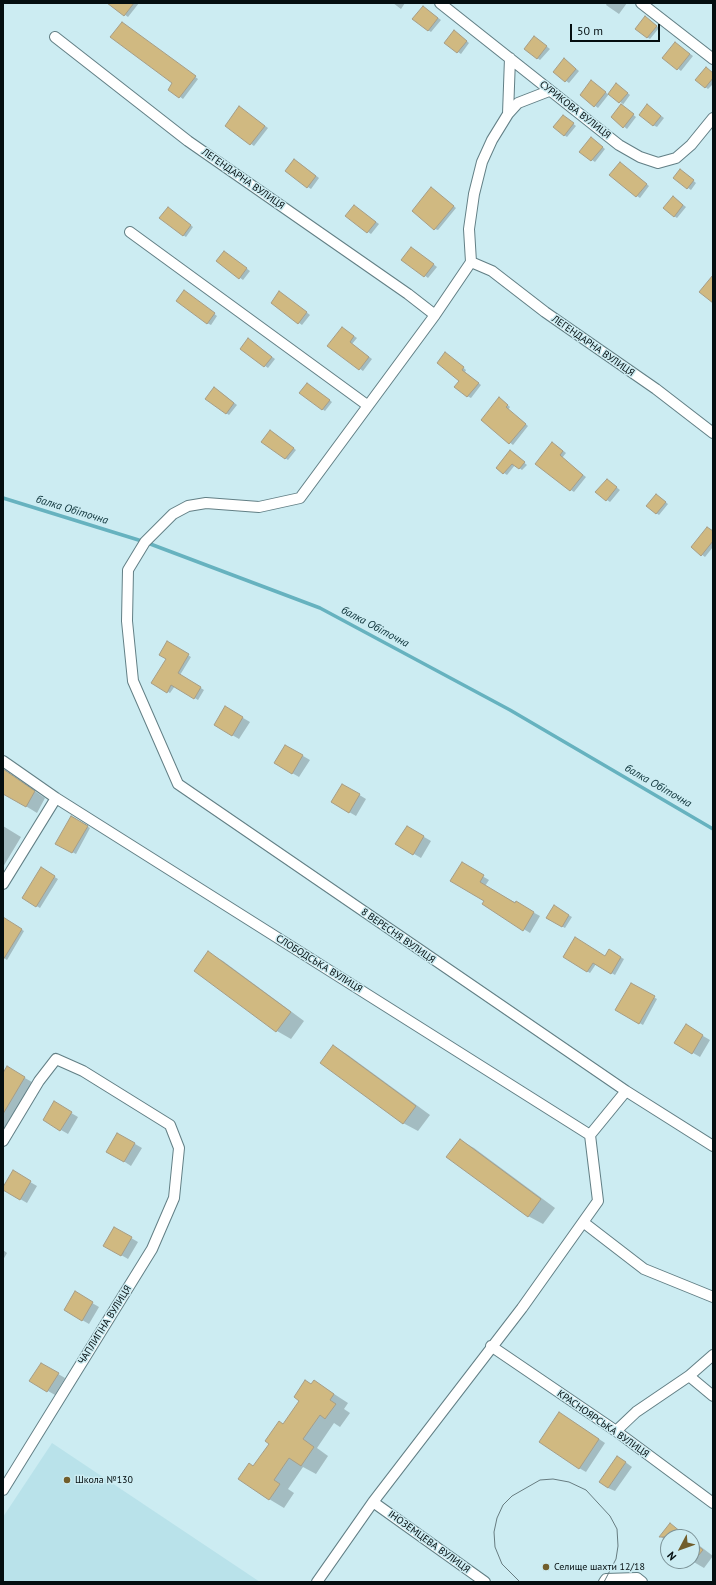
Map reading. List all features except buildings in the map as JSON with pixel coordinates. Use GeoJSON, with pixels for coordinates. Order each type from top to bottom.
{"type":"FeatureCollection","features":[{"type":"Feature","properties":{"kind":"street","name":"СУРИКОВА ВУЛИЦЯ"},"geometry":{"type":"LineString","coordinates":[[440,3],[619,145],[640,158],[658,163],[676,158],[691,145],[713,118]]}},
{"type":"Feature","properties":{"kind":"street"},"geometry":{"type":"LineString","coordinates":[[641,3],[713,59]]}},
{"type":"Feature","properties":{"kind":"street","name":"ЛЕГЕНДАРНА ВУЛИЦЯ"},"geometry":{"type":"LineString","coordinates":[[55,37],[188,141],[408,294],[435,315]]}},
{"type":"Feature","properties":{"kind":"street"},"geometry":{"type":"LineString","coordinates":[[508,114],[510,58]]}},
{"type":"Feature","properties":{"kind":"street"},"geometry":{"type":"LineString","coordinates":[[130,232],[368,405],[435,315],[471,262],[469,229],[474,194],[482,162],[492,140],[508,114],[518,103],[549,90]]}},
{"type":"Feature","properties":{"kind":"street","name":"ЛЕГЕНДАРНА ВУЛИЦЯ"},"geometry":{"type":"LineString","coordinates":[[471,262],[492,272],[545,312],[656,389],[713,433]]}},
{"type":"Feature","properties":{"kind":"street","name":"8 ВЕРЕСНЯ ВУЛИЦЯ"},"geometry":{"type":"LineString","coordinates":[[368,405],[300,498],[259,507],[206,503],[188,506],[173,514],[145,542],[128,570],[127,621],[133,682],[178,784],[626,1091],[713,1146]]}},
{"type":"Feature","properties":{"kind":"street","name":"СЛОБОДСЬКА ВУЛИЦЯ"},"geometry":{"type":"LineString","coordinates":[[3,761],[56,798],[590,1135]]}},
{"type":"Feature","properties":{"kind":"street"},"geometry":{"type":"LineString","coordinates":[[3,884],[56,798]]}},
{"type":"Feature","properties":{"kind":"street","name":"ЧАПЛИГІНА ВУЛИЦЯ"},"geometry":{"type":"LineString","coordinates":[[3,1141],[39,1081],[56,1059],[83,1071],[170,1125],[179,1148],[174,1198],[152,1249],[3,1490]]}},
{"type":"Feature","properties":{"kind":"street"},"geometry":{"type":"LineString","coordinates":[[317,1582],[373,1502],[491,1346],[522,1308],[598,1201],[590,1135],[626,1091]]}},
{"type":"Feature","properties":{"kind":"street"},"geometry":{"type":"LineString","coordinates":[[583,1222],[644,1269],[713,1297]]}},
{"type":"Feature","properties":{"kind":"street","name":"КРАСНОЯРСЬКА ВУЛИЦЯ"},"geometry":{"type":"LineString","coordinates":[[491,1346],[616,1432],[713,1503]]}},
{"type":"Feature","properties":{"kind":"street"},"geometry":{"type":"LineString","coordinates":[[616,1432],[636,1412],[689,1376],[713,1355]]}},
{"type":"Feature","properties":{"kind":"street"},"geometry":{"type":"LineString","coordinates":[[689,1376],[713,1396]]}},
{"type":"Feature","properties":{"kind":"street","name":"ІНОЗЕМЦЕВА ВУЛИЦЯ"},"geometry":{"type":"LineString","coordinates":[[373,1502],[484,1582]]}},
{"type":"Feature","properties":{"kind":"street"},"geometry":{"type":"LineString","coordinates":[[605,1580],[637,1578],[642,1582]]}},
{"type":"Feature","properties":{"kind":"shaded area","name":"Школа №130"},"geometry":{"type":"Polygon","coordinates":[[[52,1443],[260,1582],[3,1582],[3,1517],[52,1443]]]}},
{"type":"Feature","properties":{"kind":"waterway","name":"балка Обіточна"},"geometry":{"type":"LineString","coordinates":[[3,498],[145,542],[320,608],[510,710],[713,829]]}},
{"type":"Feature","properties":{"kind":"tram line"},"geometry":{"type":"LineString","coordinates":[[520,1582],[502,1564],[495,1547],[494,1532],[497,1518],[503,1505],[512,1496],[540,1480],[553,1479],[569,1482],[586,1490],[610,1516],[617,1529],[618,1546],[616,1559],[604,1582]]}},
{"type":"Feature","properties":{"kind":"place","name":"Школа №130"},"geometry":{"type":"Point","coordinates":[67,1480]}},
{"type":"Feature","properties":{"kind":"place","name":"Селище шахти 12/18"},"geometry":{"type":"Point","coordinates":[546,1567]}}]}
